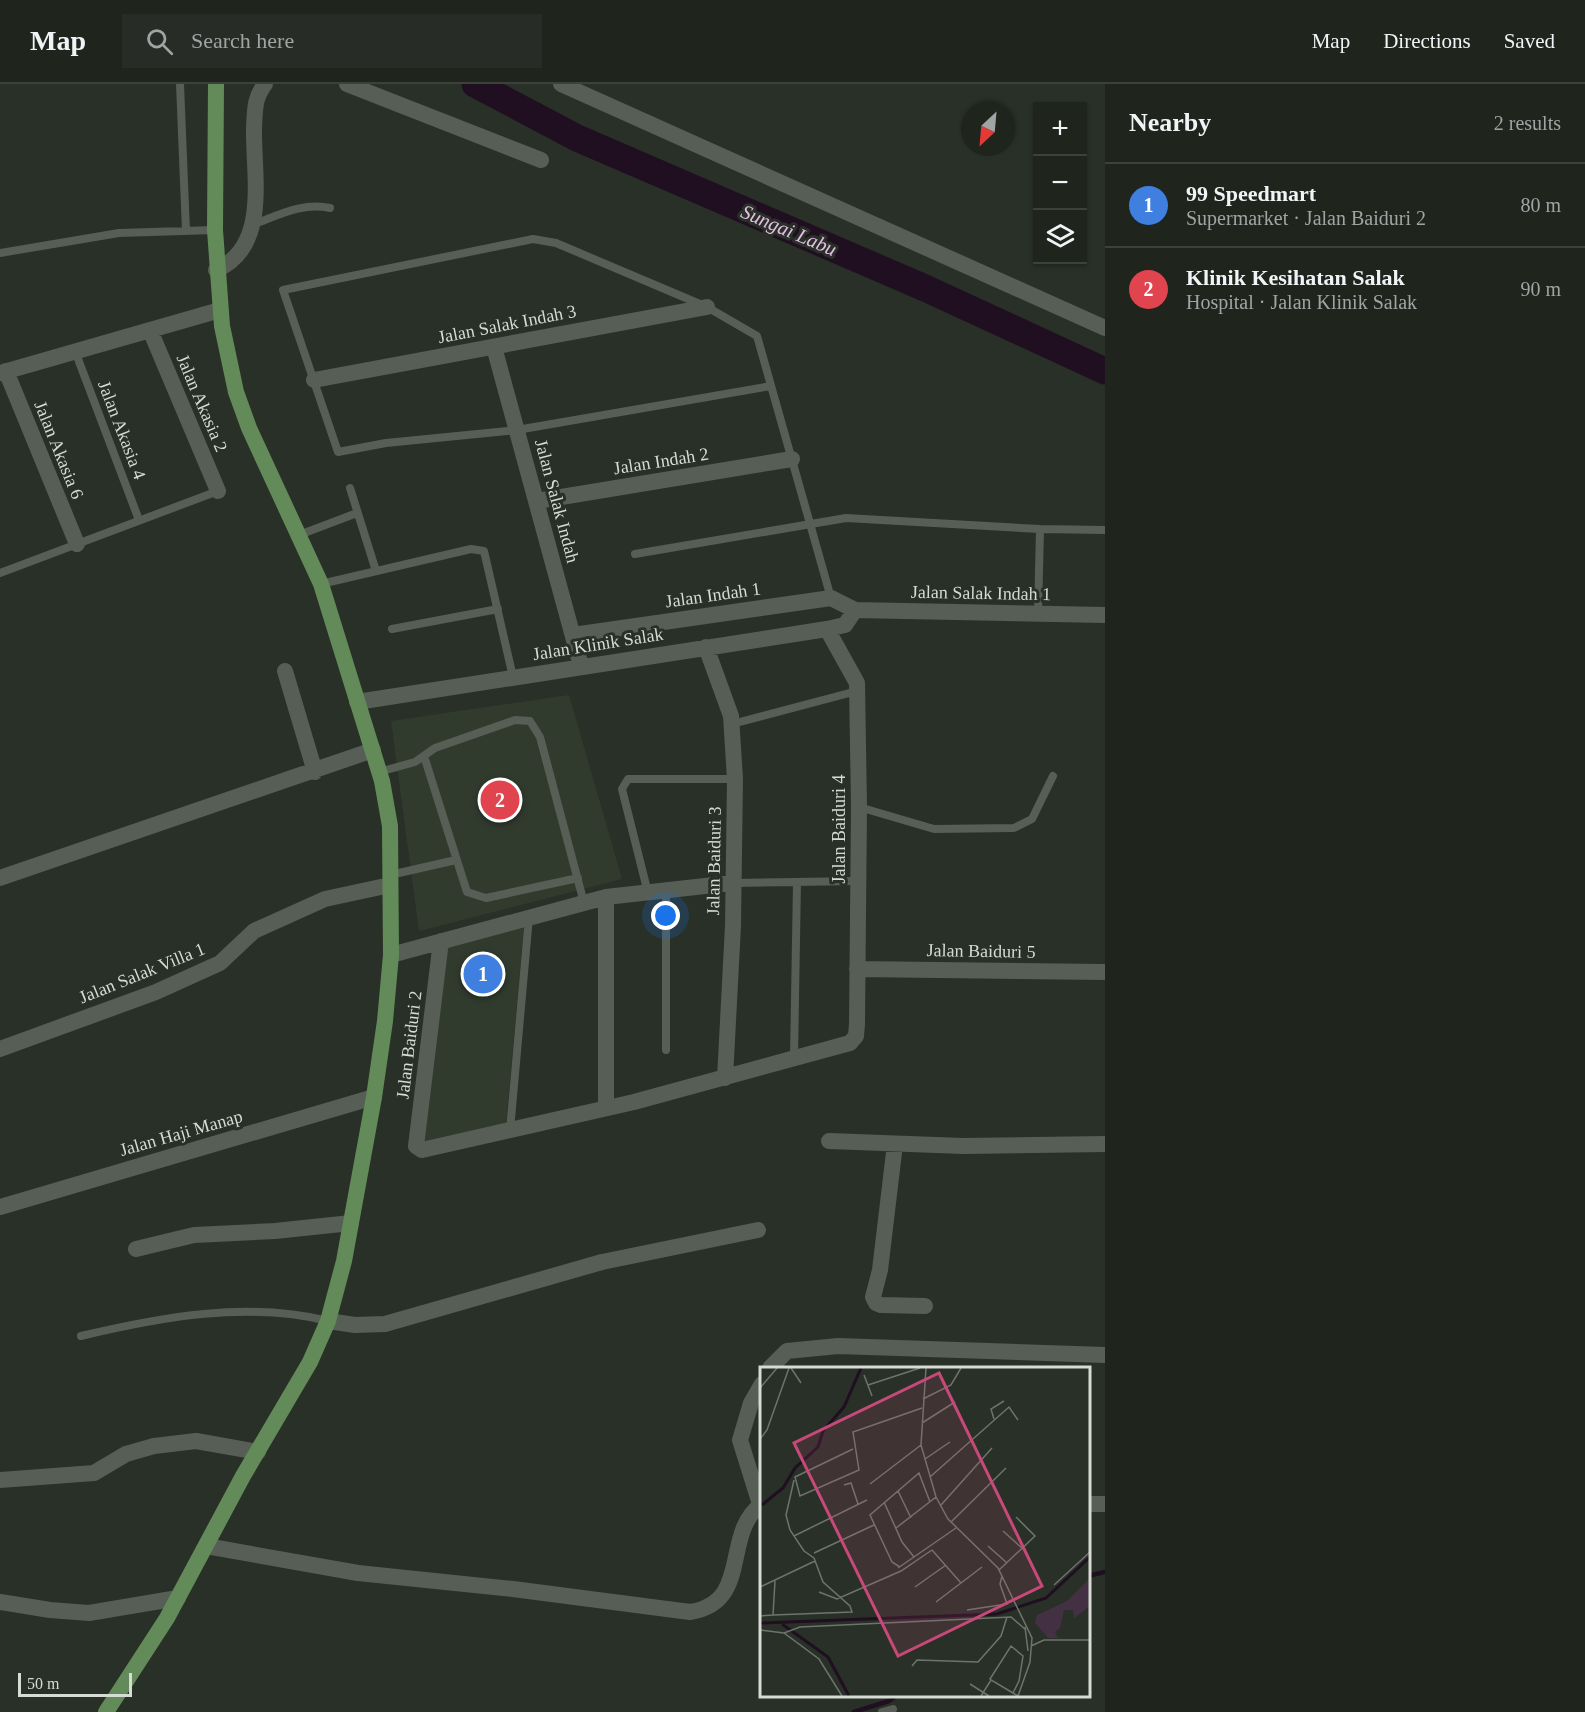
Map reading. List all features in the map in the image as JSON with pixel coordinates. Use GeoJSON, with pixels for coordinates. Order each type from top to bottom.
{"type":"FeatureCollection","features":[{"type":"Feature","properties":{"kind":"main road"},"geometry":{"type":"LineString","coordinates":[[106,1712],[178,1598],[310,1362],[328,1321],[351,1223],[374,1097],[386,1021],[391,955],[390,825],[373,750],[321,584],[249,428],[236,392],[220,310],[216,270],[216,84]]}},
{"type":"Feature","properties":{"kind":"street"},"geometry":{"type":"LineString","coordinates":[[216,270],[230,264],[247,244],[254,224],[255,102],[265,84]]}},
{"type":"Feature","properties":{"kind":"street"},"geometry":{"type":"LineString","coordinates":[[347,84],[541,160]]}},
{"type":"Feature","properties":{"kind":"street"},"geometry":{"type":"LineString","coordinates":[[561,84],[1105,328]]}},
{"type":"Feature","properties":{"kind":"street","name":"Jalan Salak Indah 3"},"geometry":{"type":"LineString","coordinates":[[314,380],[707,307]]}},
{"type":"Feature","properties":{"kind":"street"},"geometry":{"type":"LineString","coordinates":[[3,372],[194,315],[220,310]]}},
{"type":"Feature","properties":{"kind":"street","name":"Jalan Akasia 2"},"geometry":{"type":"LineString","coordinates":[[150,330],[218,491]]}},
{"type":"Feature","properties":{"kind":"street","name":"Jalan Salak Indah"},"geometry":{"type":"LineString","coordinates":[[494,347],[581,666]]}},
{"type":"Feature","properties":{"kind":"street","name":"Jalan Akasia 6"},"geometry":{"type":"LineString","coordinates":[[3,372],[77,544]]}},
{"type":"Feature","properties":{"kind":"street","name":"Jalan Indah 2"},"geometry":{"type":"LineString","coordinates":[[537,501],[792,459]]}},
{"type":"Feature","properties":{"kind":"street"},"geometry":{"type":"LineString","coordinates":[[831,598],[855,610]]}},
{"type":"Feature","properties":{"kind":"street","name":"Jalan Indah 1"},"geometry":{"type":"LineString","coordinates":[[573,634],[831,598]]}},
{"type":"Feature","properties":{"kind":"street","name":"Jalan Salak Indah 1"},"geometry":{"type":"LineString","coordinates":[[855,610],[1105,615]]}},
{"type":"Feature","properties":{"kind":"street","name":"Jalan Klinik Salak"},"geometry":{"type":"LineString","coordinates":[[357,702],[827,629],[845,625],[855,610]]}},
{"type":"Feature","properties":{"kind":"street","name":"Jalan Baiduri 4"},"geometry":{"type":"LineString","coordinates":[[794,1058],[850,1042],[856,1036],[859,807],[857,683],[827,629]]}},
{"type":"Feature","properties":{"kind":"street","name":"Jalan Baiduri 3"},"geometry":{"type":"LineString","coordinates":[[706,648],[732,724],[735,779],[733,926],[725,1078]]}},
{"type":"Feature","properties":{"kind":"street"},"geometry":{"type":"LineString","coordinates":[[285,671],[315,772]]}},
{"type":"Feature","properties":{"kind":"street"},"geometry":{"type":"LineString","coordinates":[[0,878],[315,772],[373,750]]}},
{"type":"Feature","properties":{"kind":"street","name":"Jalan Salak Villa 1"},"geometry":{"type":"LineString","coordinates":[[0,1049],[156,992],[220,963],[254,931],[325,899],[390,880]]}},
{"type":"Feature","properties":{"kind":"street"},"geometry":{"type":"LineString","coordinates":[[391,955],[606,897],[732,883]]}},
{"type":"Feature","properties":{"kind":"street"},"geometry":{"type":"LineString","coordinates":[[606,897],[606,1108]]}},
{"type":"Feature","properties":{"kind":"street","name":"Jalan Baiduri 2"},"geometry":{"type":"LineString","coordinates":[[441,940],[416,1146],[422,1150],[510,1130]]}},
{"type":"Feature","properties":{"kind":"street","name":"Jalan Baiduri 5"},"geometry":{"type":"LineString","coordinates":[[857,969],[1105,972]]}},
{"type":"Feature","properties":{"kind":"street"},"geometry":{"type":"LineString","coordinates":[[510,1130],[725,1078],[794,1058]]}},
{"type":"Feature","properties":{"kind":"street","name":"Jalan Haji Manap"},"geometry":{"type":"LineString","coordinates":[[0,1207],[374,1097]]}},
{"type":"Feature","properties":{"kind":"street"},"geometry":{"type":"LineString","coordinates":[[829,1141],[963,1146],[1105,1144]]}},
{"type":"Feature","properties":{"kind":"street"},"geometry":{"type":"LineString","coordinates":[[895,1144],[880,1270],[873,1297],[876,1303],[881,1305],[925,1306]]}},
{"type":"Feature","properties":{"kind":"street"},"geometry":{"type":"LineString","coordinates":[[136,1249],[194,1235],[275,1231],[351,1223]]}},
{"type":"Feature","properties":{"kind":"street"},"geometry":{"type":"LineString","coordinates":[[328,1321],[355,1325],[385,1324],[602,1262],[758,1230]]}},
{"type":"Feature","properties":{"kind":"street"},"geometry":{"type":"LineString","coordinates":[[771,1367],[787,1351],[838,1346],[1105,1355]]}},
{"type":"Feature","properties":{"kind":"street"},"geometry":{"type":"LineString","coordinates":[[760,1387],[751,1403],[740,1440],[760,1501]]}},
{"type":"Feature","properties":{"kind":"street"},"geometry":{"type":"LineString","coordinates":[[0,1480],[94,1473],[126,1454],[175,1443],[196,1441],[258,1452]]}},
{"type":"Feature","properties":{"kind":"street"},"geometry":{"type":"LineString","coordinates":[[1090,1503],[1105,1504]]}},
{"type":"Feature","properties":{"kind":"street"},"geometry":{"type":"LineString","coordinates":[[206,1546],[358,1573],[513,1589],[690,1612],[707,1609],[722,1599],[745,1522],[760,1505]]}},
{"type":"Feature","properties":{"kind":"street"},"geometry":{"type":"LineString","coordinates":[[0,1602],[50,1610],[89,1612],[178,1598]]}},
{"type":"Feature","properties":{"kind":"lane"},"geometry":{"type":"LineString","coordinates":[[180,84],[186,231]]}},
{"type":"Feature","properties":{"kind":"lane"},"geometry":{"type":"LineString","coordinates":[[254,224],[303,207],[330,208]]}},
{"type":"Feature","properties":{"kind":"lane"},"geometry":{"type":"LineString","coordinates":[[0,253],[119,233],[215,230]]}},
{"type":"Feature","properties":{"kind":"lane"},"geometry":{"type":"LineString","coordinates":[[771,386],[517,430],[386,443],[338,452],[283,290],[533,239],[556,243],[707,307],[757,336],[831,598]]}},
{"type":"Feature","properties":{"kind":"lane","name":"Jalan Akasia 4"},"geometry":{"type":"LineString","coordinates":[[75,351],[139,519]]}},
{"type":"Feature","properties":{"kind":"lane"},"geometry":{"type":"LineString","coordinates":[[350,488],[376,571]]}},
{"type":"Feature","properties":{"kind":"lane"},"geometry":{"type":"LineString","coordinates":[[0,573],[218,491]]}},
{"type":"Feature","properties":{"kind":"lane"},"geometry":{"type":"LineString","coordinates":[[299,535],[357,513]]}},
{"type":"Feature","properties":{"kind":"lane"},"geometry":{"type":"LineString","coordinates":[[635,554],[811,526],[846,518],[1040,529],[1105,530]]}},
{"type":"Feature","properties":{"kind":"lane"},"geometry":{"type":"LineString","coordinates":[[1038,614],[1040,529]]}},
{"type":"Feature","properties":{"kind":"lane"},"geometry":{"type":"LineString","coordinates":[[321,584],[471,549],[484,551],[513,676]]}},
{"type":"Feature","properties":{"kind":"lane"},"geometry":{"type":"LineString","coordinates":[[392,629],[498,609]]}},
{"type":"Feature","properties":{"kind":"lane"},"geometry":{"type":"LineString","coordinates":[[732,724],[857,691]]}},
{"type":"Feature","properties":{"kind":"lane"},"geometry":{"type":"LineString","coordinates":[[379,772],[415,762],[435,748],[515,720],[530,721],[540,737],[584,903]]}},
{"type":"Feature","properties":{"kind":"lane"},"geometry":{"type":"LineString","coordinates":[[424,756],[466,892],[486,898],[578,878]]}},
{"type":"Feature","properties":{"kind":"lane"},"geometry":{"type":"LineString","coordinates":[[859,807],[934,829],[1014,828],[1032,819],[1053,776]]}},
{"type":"Feature","properties":{"kind":"lane"},"geometry":{"type":"LineString","coordinates":[[648,893],[622,789],[628,779],[735,779]]}},
{"type":"Feature","properties":{"kind":"lane"},"geometry":{"type":"LineString","coordinates":[[390,880],[456,860]]}},
{"type":"Feature","properties":{"kind":"lane"},"geometry":{"type":"LineString","coordinates":[[732,883],[858,881]]}},
{"type":"Feature","properties":{"kind":"lane"},"geometry":{"type":"LineString","coordinates":[[794,1058],[797,882]]}},
{"type":"Feature","properties":{"kind":"lane"},"geometry":{"type":"LineString","coordinates":[[666,891],[666,1050]]}},
{"type":"Feature","properties":{"kind":"lane"},"geometry":{"type":"LineString","coordinates":[[510,1130],[529,918]]}},
{"type":"Feature","properties":{"kind":"lane"},"geometry":{"type":"LineString","coordinates":[[81,1336],[147,1321],[242,1311],[298,1313],[328,1321]]}},
{"type":"Feature","properties":{"kind":"lane"},"geometry":{"type":"LineString","coordinates":[[882,1712],[893,1709]]}},
{"type":"Feature","properties":{"kind":"shaded area"},"geometry":{"type":"Polygon","coordinates":[[[569,695],[622,879],[419,931],[391,721],[569,695]]]}},
{"type":"Feature","properties":{"kind":"shaded area"},"geometry":{"type":"Polygon","coordinates":[[[524,924],[506,1124],[422,1143],[446,946],[524,924]]]}},
{"type":"Feature","properties":{"kind":"waterway","name":"Sungai Labu"},"geometry":{"type":"LineString","coordinates":[[475,84],[577,138],[925,288],[1105,371]]}},
{"type":"Feature","properties":{"kind":"waterway"},"geometry":{"type":"LineString","coordinates":[[1090,1576],[1105,1572]]}},
{"type":"Feature","properties":{"kind":"waterway"},"geometry":{"type":"LineString","coordinates":[[854,1712],[889,1701],[895,1697]]}},
{"type":"Feature","properties":{"kind":"place","name":"Klinik Kesihatan Salak"},"geometry":{"type":"Point","coordinates":[500,800]}},
{"type":"Feature","properties":{"kind":"place","name":"99 Speedmart"},"geometry":{"type":"Point","coordinates":[483,974]}}]}
